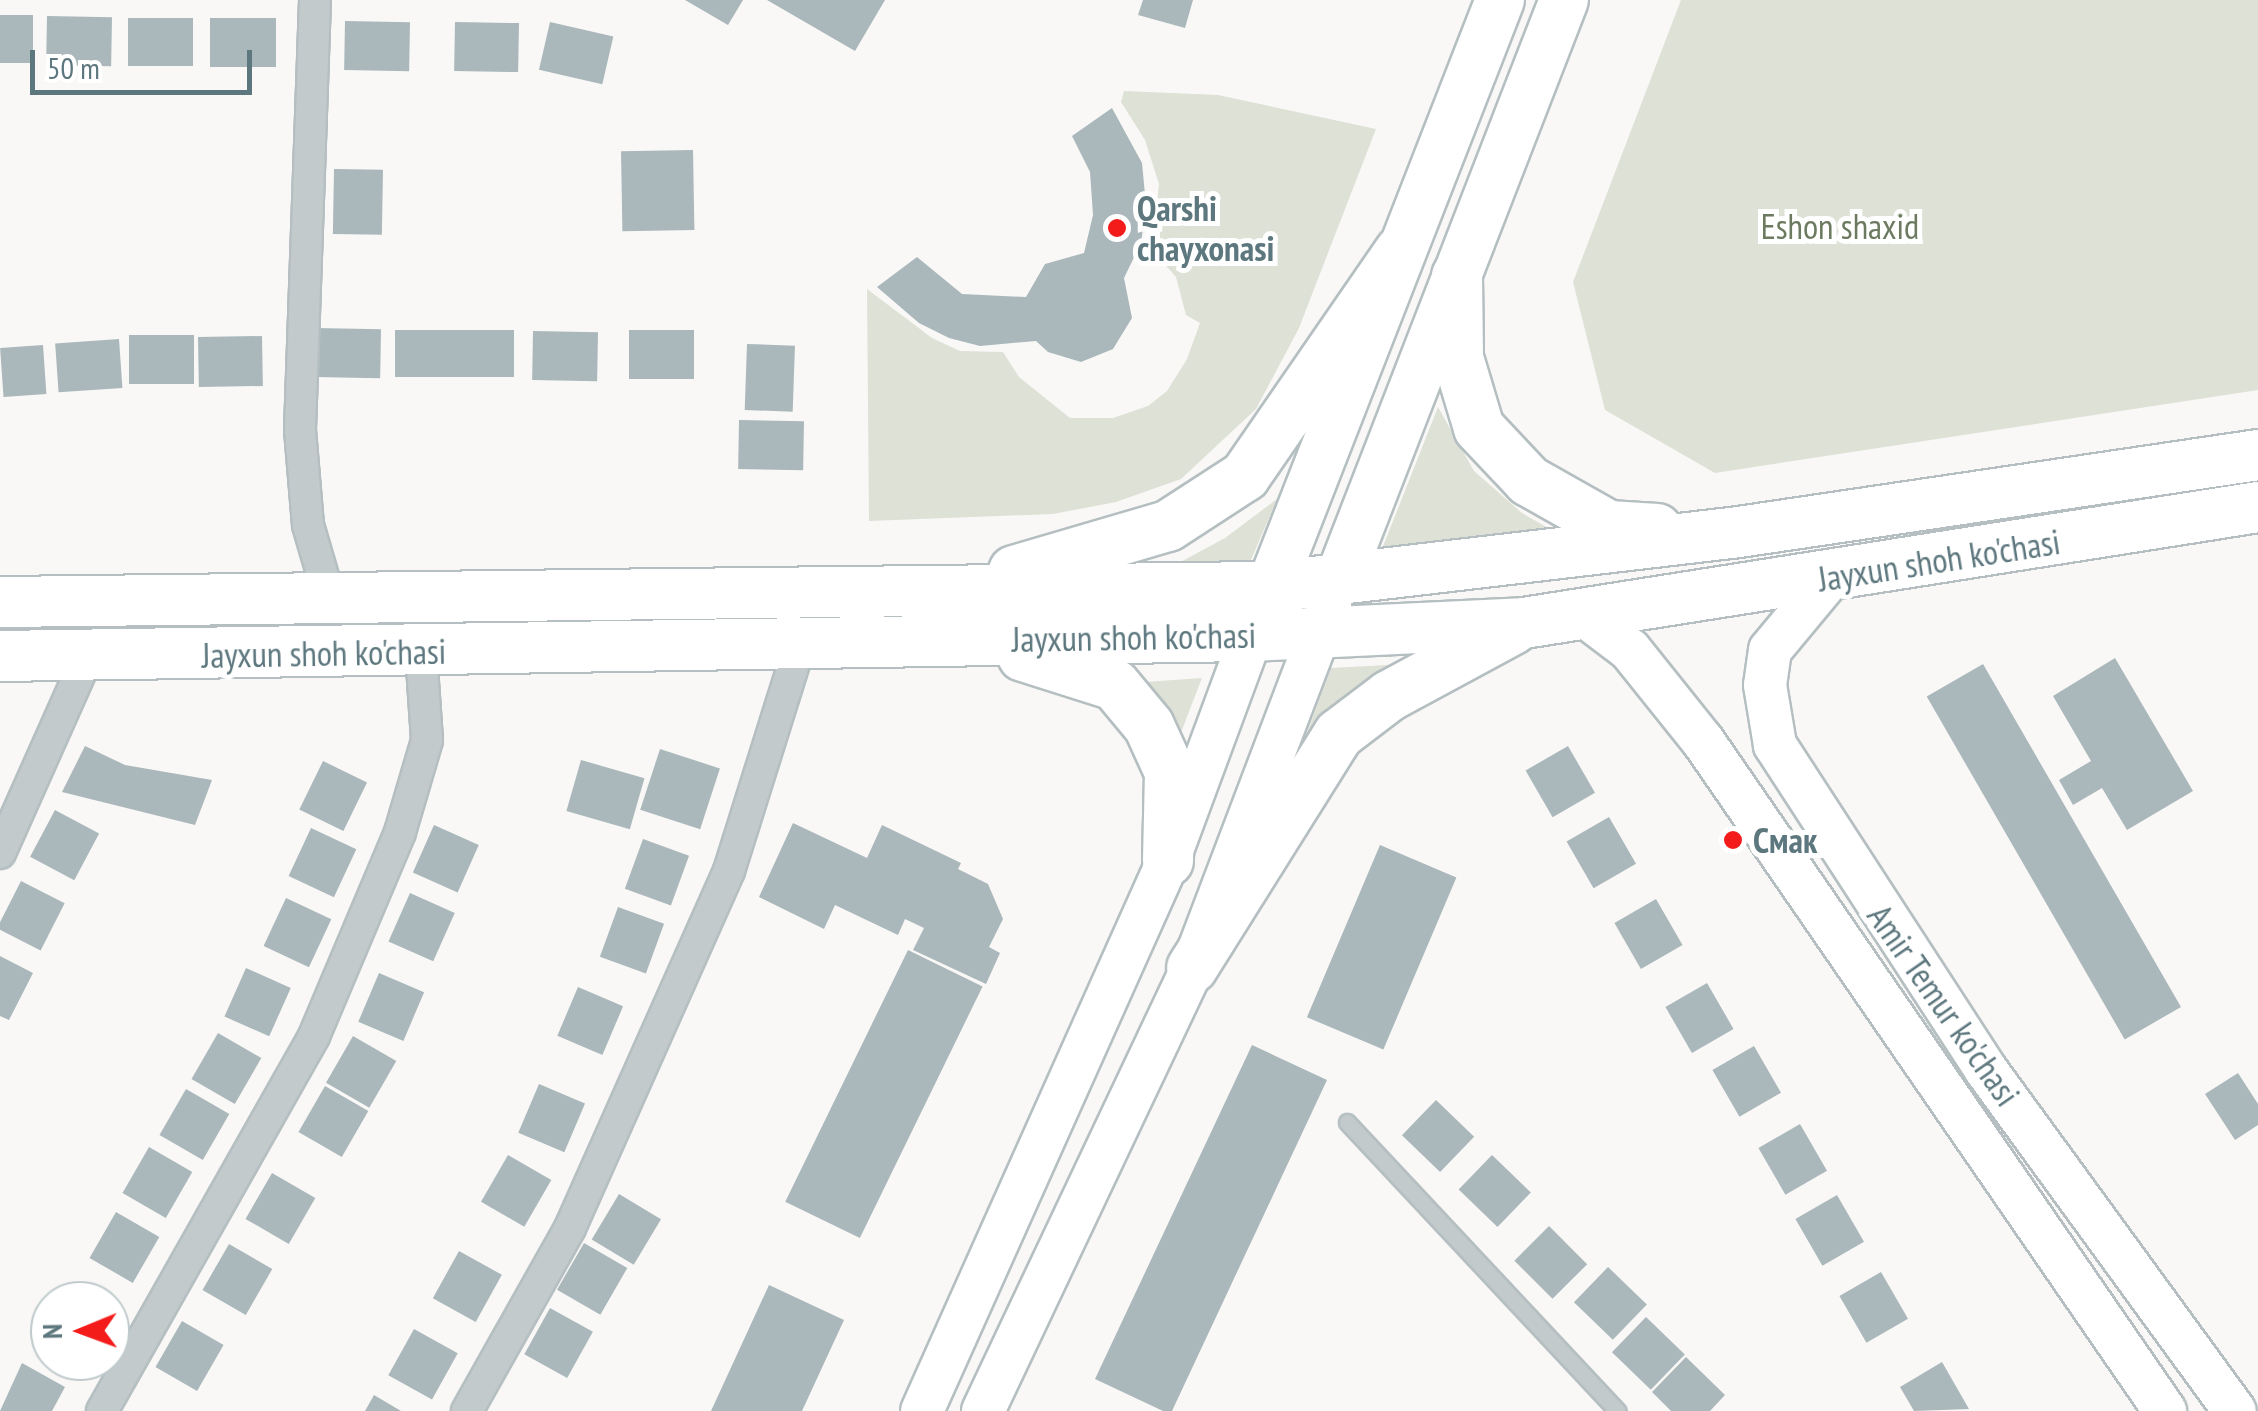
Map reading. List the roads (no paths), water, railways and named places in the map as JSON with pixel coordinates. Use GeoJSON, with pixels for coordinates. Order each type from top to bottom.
{"type":"FeatureCollection","features":[{"type":"Feature","properties":{"kind":"highway"},"geometry":{"type":"LineString","coordinates":[[952,589],[1168,526],[1245,476],[1400,251]]}},
{"type":"Feature","properties":{"kind":"highway"},"geometry":{"type":"LineString","coordinates":[[1457,276],[1458,358],[1479,428],[1529,481],[1609,526],[1732,534]]}},
{"type":"Feature","properties":{"kind":"highway","name":"Jayxun shoh ko'chasi"},"geometry":{"type":"LineString","coordinates":[[0,602],[1272,587],[1732,534],[2258,454]]}},
{"type":"Feature","properties":{"kind":"highway","name":"Jayxun shoh ko'chasi"},"geometry":{"type":"LineString","coordinates":[[0,656],[1248,636],[1524,623],[1828,579],[2258,507]]}},
{"type":"Feature","properties":{"kind":"highway"},"geometry":{"type":"LineString","coordinates":[[1192,968],[1339,734],[1389,696],[1524,623]]}},
{"type":"Feature","properties":{"kind":"highway"},"geometry":{"type":"LineString","coordinates":[[949,642],[1054,662],[1115,684],[1149,726],[1170,772],[1168,861]]}},
{"type":"Feature","properties":{"kind":"main road"},"geometry":{"type":"LineString","coordinates":[[922,1411],[1168,861],[1248,636],[1272,587],[1500,0]]}},
{"type":"Feature","properties":{"kind":"main road"},"geometry":{"type":"LineString","coordinates":[[983,1411],[1192,968],[1564,0]]}},
{"type":"Feature","properties":{"kind":"main road","name":"Amir Temur ko'chasi"},"geometry":{"type":"LineString","coordinates":[[1828,579],[1770,650],[1764,685],[1774,745],[1986,1070],[2235,1411]]}},
{"type":"Feature","properties":{"kind":"main road","name":"Amir Temur ko'chasi"},"geometry":{"type":"LineString","coordinates":[[1585,616],[1630,650],[1703,741],[1887,1017],[2165,1411]]}},
{"type":"Feature","properties":{"kind":"street"},"geometry":{"type":"LineString","coordinates":[[316,0],[300,430],[308,525],[329,596]]}},
{"type":"Feature","properties":{"kind":"street"},"geometry":{"type":"LineString","coordinates":[[467,1411],[570,1228],[728,871],[800,644]]}},
{"type":"Feature","properties":{"kind":"street"},"geometry":{"type":"LineString","coordinates":[[102,1411],[321,1019],[400,832],[426,740],[421,652]]}},
{"type":"Feature","properties":{"kind":"street"},"geometry":{"type":"LineString","coordinates":[[0,853],[88,655]]}},
{"type":"Feature","properties":{"kind":"lane"},"geometry":{"type":"LineString","coordinates":[[1346,1122],[1617,1411]]}},
{"type":"Feature","properties":{"kind":"place","name":"Qarshi chayxonasi"},"geometry":{"type":"Point","coordinates":[1117,228]}},
{"type":"Feature","properties":{"kind":"place","name":"Смак"},"geometry":{"type":"Point","coordinates":[1733,840]}},
{"type":"Feature","properties":{"kind":"park label","name":"Eshon shaxid"},"geometry":{"type":"Point","coordinates":[1840,226]}}]}
